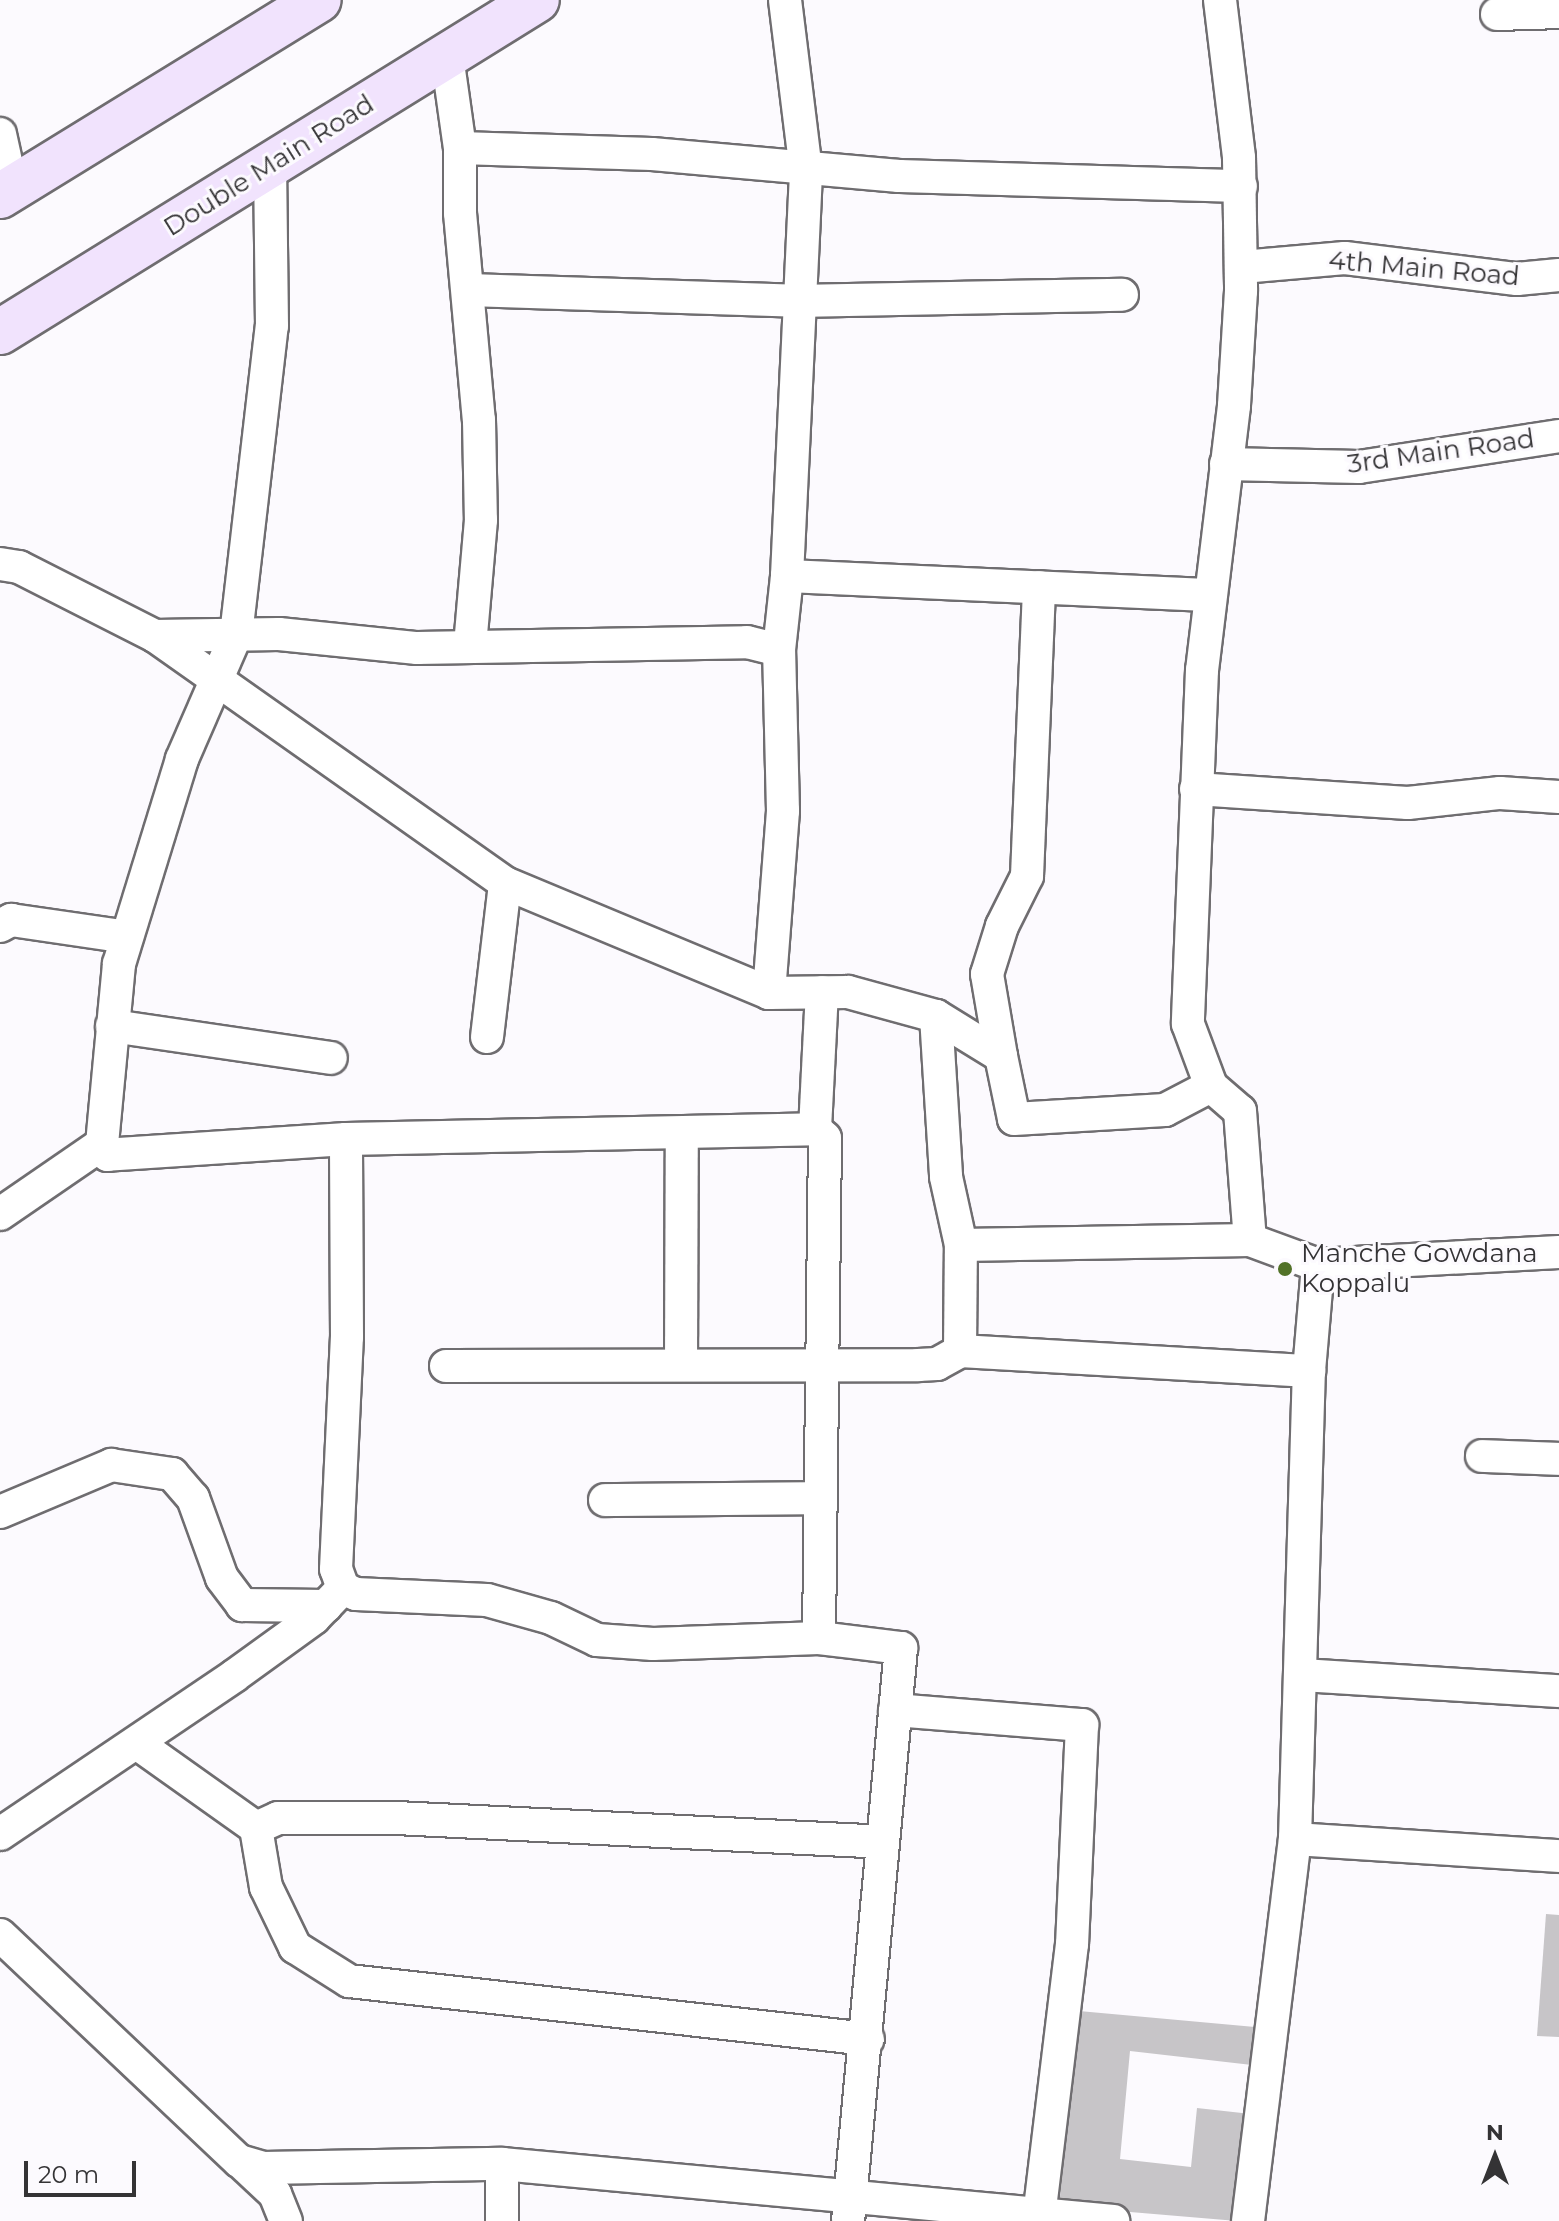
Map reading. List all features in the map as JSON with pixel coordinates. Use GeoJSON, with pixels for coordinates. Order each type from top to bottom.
{"type":"FeatureCollection","features":[{"type":"Feature","properties":{"kind":"street"},"geometry":{"type":"LineString","coordinates":[[0,134],[6,192],[319,0]]}},
{"type":"Feature","properties":{"kind":"street","name":"Double Main Road"},"geometry":{"type":"LineString","coordinates":[[0,332],[537,0]]}},
{"type":"Feature","properties":{"kind":"street"},"geometry":{"type":"LineString","coordinates":[[769,993],[783,811],[779,650],[787,576],[796,301],[806,171],[785,0]]}},
{"type":"Feature","properties":{"kind":"street"},"geometry":{"type":"LineString","coordinates":[[1220,0],[1241,186],[1242,267],[1226,464],[1208,595],[1196,789],[1188,1024],[1211,1086],[1240,1111],[1250,1240]]}},
{"type":"Feature","properties":{"kind":"street"},"geometry":{"type":"LineString","coordinates":[[1497,14],[1559,12]]}},
{"type":"Feature","properties":{"kind":"street"},"geometry":{"type":"LineString","coordinates":[[447,56],[460,148],[460,213],[469,290],[481,520],[470,647]]}},
{"type":"Feature","properties":{"kind":"street"},"geometry":{"type":"LineString","coordinates":[[460,148],[652,154],[806,171],[1241,186]]}},
{"type":"Feature","properties":{"kind":"street"},"geometry":{"type":"LineString","coordinates":[[270,165],[272,326],[236,635],[214,679],[182,759],[127,937],[112,1026],[102,1144],[108,1155],[346,1139],[815,1129],[825,1138],[827,1171],[820,1366],[819,1638]]}},
{"type":"Feature","properties":{"kind":"street","name":"4th Main Road"},"geometry":{"type":"LineString","coordinates":[[1242,267],[1345,258],[1517,279],[1559,275]]}},
{"type":"Feature","properties":{"kind":"street"},"geometry":{"type":"LineString","coordinates":[[469,290],[796,301],[1122,295]]}},
{"type":"Feature","properties":{"kind":"street","name":"3rd Main Road"},"geometry":{"type":"LineString","coordinates":[[1226,464],[1359,467],[1559,436]]}},
{"type":"Feature","properties":{"kind":"street"},"geometry":{"type":"LineString","coordinates":[[0,564],[19,567],[155,636],[505,883],[769,993],[848,992],[936,1016],[1001,1056]]}},
{"type":"Feature","properties":{"kind":"street"},"geometry":{"type":"LineString","coordinates":[[787,576],[1208,595]]}},
{"type":"Feature","properties":{"kind":"street"},"geometry":{"type":"LineString","coordinates":[[1039,587],[1027,876],[1002,926],[987,974],[1014,1119],[1165,1110],[1211,1086]]}},
{"type":"Feature","properties":{"kind":"street"},"geometry":{"type":"LineString","coordinates":[[155,636],[236,635],[470,647],[747,642],[779,650]]}},
{"type":"Feature","properties":{"kind":"street"},"geometry":{"type":"LineString","coordinates":[[1196,789],[1408,803],[1500,793],[1559,797]]}},
{"type":"Feature","properties":{"kind":"street"},"geometry":{"type":"LineString","coordinates":[[487,1037],[505,883]]}},
{"type":"Feature","properties":{"kind":"street"},"geometry":{"type":"LineString","coordinates":[[0,926],[11,920],[127,937]]}},
{"type":"Feature","properties":{"kind":"street"},"geometry":{"type":"LineString","coordinates":[[815,1129],[822,992]]}},
{"type":"Feature","properties":{"kind":"street"},"geometry":{"type":"LineString","coordinates":[[936,1016],[946,1177],[961,1245],[960,1351]]}},
{"type":"Feature","properties":{"kind":"street"},"geometry":{"type":"LineString","coordinates":[[112,1026],[331,1058]]}},
{"type":"Feature","properties":{"kind":"street"},"geometry":{"type":"LineString","coordinates":[[681,1364],[682,1133]]}},
{"type":"Feature","properties":{"kind":"street"},"geometry":{"type":"LineString","coordinates":[[0,1834],[138,1744],[334,1597],[347,1337],[346,1139]]}},
{"type":"Feature","properties":{"kind":"street"},"geometry":{"type":"LineString","coordinates":[[0,1214],[102,1144]]}},
{"type":"Feature","properties":{"kind":"street"},"geometry":{"type":"LineString","coordinates":[[961,1245],[1250,1240],[1318,1265],[1559,1252]]}},
{"type":"Feature","properties":{"kind":"street"},"geometry":{"type":"LineString","coordinates":[[1248,2221],[1295,1839],[1309,1371],[1318,1265]]}},
{"type":"Feature","properties":{"kind":"street"},"geometry":{"type":"LineString","coordinates":[[446,1366],[937,1364],[960,1351],[1309,1371]]}},
{"type":"Feature","properties":{"kind":"street"},"geometry":{"type":"LineString","coordinates":[[1482,1456],[1559,1459]]}},
{"type":"Feature","properties":{"kind":"street"},"geometry":{"type":"LineString","coordinates":[[0,1512],[111,1465],[172,1474],[193,1498],[222,1578],[242,1605],[356,1594],[487,1600],[551,1618],[597,1640],[653,1644],[819,1638],[901,1648],[882,1842],[868,2039],[849,2209]]}},
{"type":"Feature","properties":{"kind":"street"},"geometry":{"type":"LineString","coordinates":[[605,1500],[818,1498]]}},
{"type":"Feature","properties":{"kind":"street"},"geometry":{"type":"LineString","coordinates":[[1302,1675],[1559,1691]]}},
{"type":"Feature","properties":{"kind":"street"},"geometry":{"type":"LineString","coordinates":[[895,1710],[1082,1725],[1072,1944],[1039,2216]]}},
{"type":"Feature","properties":{"kind":"street"},"geometry":{"type":"LineString","coordinates":[[138,1744],[256,1828],[266,1887],[295,1947],[349,1981],[868,2039]]}},
{"type":"Feature","properties":{"kind":"street"},"geometry":{"type":"LineString","coordinates":[[256,1828],[278,1818],[396,1818],[882,1842]]}},
{"type":"Feature","properties":{"kind":"street"},"geometry":{"type":"LineString","coordinates":[[1295,1839],[1559,1856]]}},
{"type":"Feature","properties":{"kind":"street"},"geometry":{"type":"LineString","coordinates":[[0,1935],[275,2194],[286,2221]]}},
{"type":"Feature","properties":{"kind":"street"},"geometry":{"type":"LineString","coordinates":[[239,2161],[280,2170],[502,2164],[849,2209],[1113,2221]]}},
{"type":"Feature","properties":{"kind":"street"},"geometry":{"type":"LineString","coordinates":[[502,2164],[502,2221]]}},
{"type":"Feature","properties":{"kind":"building"},"geometry":{"type":"Polygon","coordinates":[[[1546,1914],[1559,1915],[1559,2037],[1537,2036],[1546,1914]]]}},
{"type":"Feature","properties":{"kind":"building"},"geometry":{"type":"Polygon","coordinates":[[[1079,2011],[1255,2027],[1252,2065],[1130,2051],[1120,2159],[1191,2167],[1197,2108],[1251,2114],[1237,2221],[1059,2206],[1079,2011]]]}},
{"type":"Feature","properties":{"kind":"place","name":"Manche Gowdana Koppalu"},"geometry":{"type":"Point","coordinates":[1285,1269]}}]}
